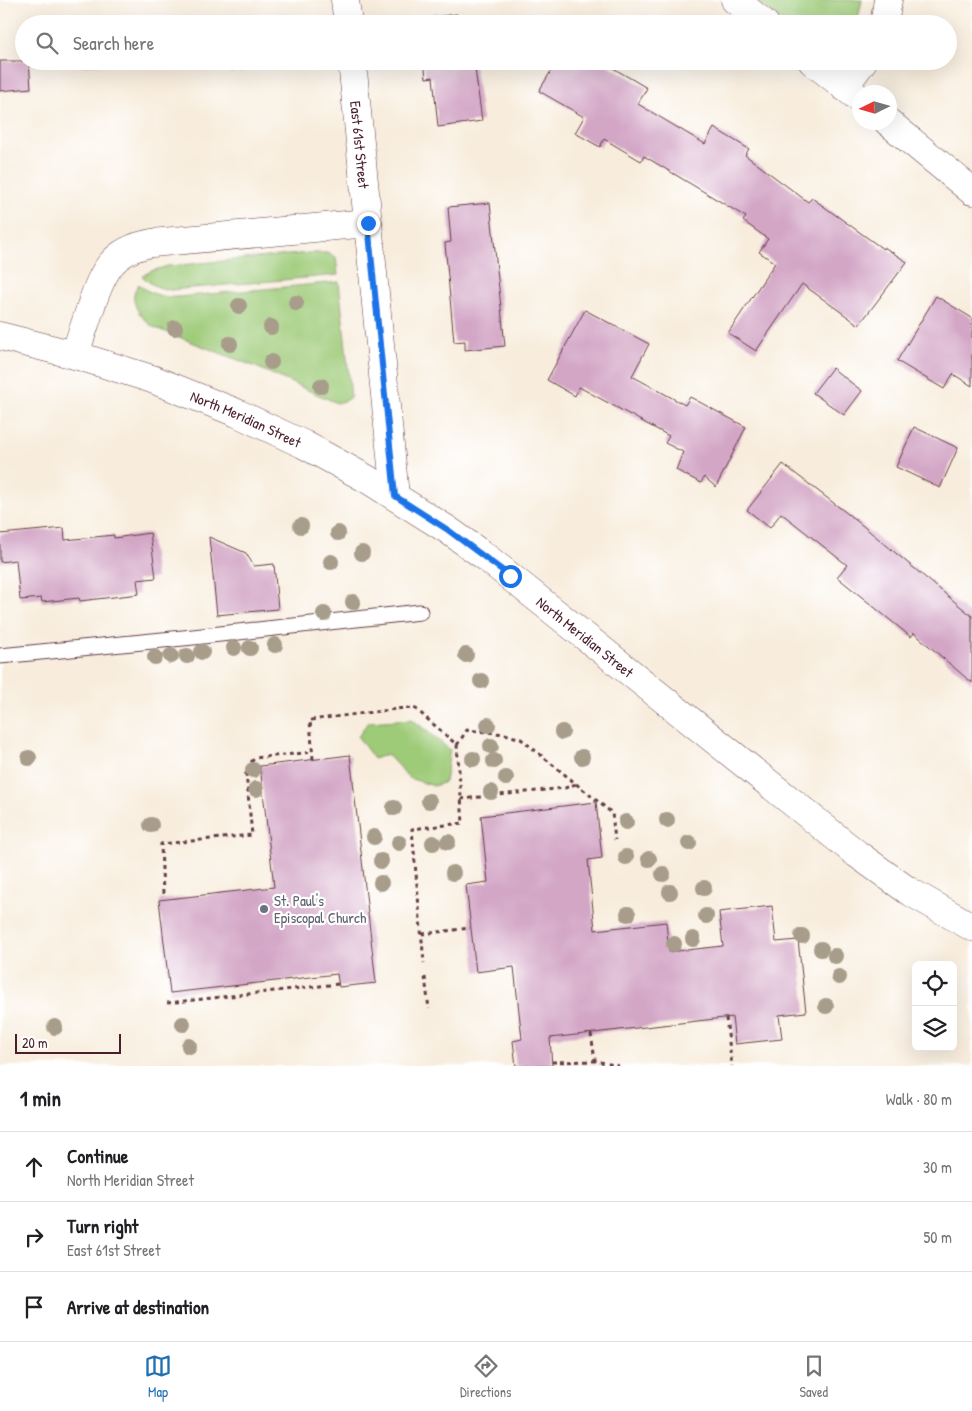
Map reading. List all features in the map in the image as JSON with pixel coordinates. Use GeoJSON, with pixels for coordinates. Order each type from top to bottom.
{"type":"FeatureCollection","features":[{"type":"Feature","properties":{"kind":"main road"},"geometry":{"type":"LineString","coordinates":[[346,0],[347,15]]}},
{"type":"Feature","properties":{"kind":"main road"},"geometry":{"type":"LineString","coordinates":[[735,0],[754,15]]}},
{"type":"Feature","properties":{"kind":"main road"},"geometry":{"type":"LineString","coordinates":[[886,15],[888,0]]}},
{"type":"Feature","properties":{"kind":"main road","name":"East 61st Street"},"geometry":{"type":"LineString","coordinates":[[353,70],[395,496]]}},
{"type":"Feature","properties":{"kind":"main road"},"geometry":{"type":"LineString","coordinates":[[823,70],[852,93]]}},
{"type":"Feature","properties":{"kind":"main road"},"geometry":{"type":"LineString","coordinates":[[855,85],[860,70]]}},
{"type":"Feature","properties":{"kind":"main road"},"geometry":{"type":"LineString","coordinates":[[897,129],[972,191]]}},
{"type":"Feature","properties":{"kind":"main road"},"geometry":{"type":"LineString","coordinates":[[75,355],[99,282],[108,266],[115,259],[136,247],[161,242],[368,223]]}},
{"type":"Feature","properties":{"kind":"main road","name":"North Meridian Street"},"geometry":{"type":"LineString","coordinates":[[0,336],[75,355],[152,379],[237,413],[303,444],[367,478],[448,530],[510,576],[856,854],[907,890],[972,927]]}},
{"type":"Feature","properties":{"kind":"lane"},"geometry":{"type":"LineString","coordinates":[[0,656],[420,612]]}},
{"type":"Feature","properties":{"kind":"path"},"geometry":{"type":"LineString","coordinates":[[313,759],[310,720],[405,708],[416,709],[458,745]]}},
{"type":"Feature","properties":{"kind":"path"},"geometry":{"type":"LineString","coordinates":[[424,963],[412,829],[462,823],[458,745],[467,730],[505,734],[521,739],[612,813],[615,840]]}},
{"type":"Feature","properties":{"kind":"path"},"geometry":{"type":"LineString","coordinates":[[163,894],[160,844],[252,835],[246,773],[249,764],[255,758],[313,752]]}},
{"type":"Feature","properties":{"kind":"path"},"geometry":{"type":"LineString","coordinates":[[461,799],[565,788],[576,784]]}},
{"type":"Feature","properties":{"kind":"path"},"geometry":{"type":"LineString","coordinates":[[421,934],[470,928]]}},
{"type":"Feature","properties":{"kind":"path"},"geometry":{"type":"LineString","coordinates":[[425,977],[429,1009]]}},
{"type":"Feature","properties":{"kind":"path"},"geometry":{"type":"LineString","coordinates":[[167,1003],[338,984]]}},
{"type":"Feature","properties":{"kind":"path"},"geometry":{"type":"LineString","coordinates":[[726,1018],[732,1066]]}},
{"type":"Feature","properties":{"kind":"path"},"geometry":{"type":"LineString","coordinates":[[591,1034],[596,1066]]}},
{"type":"Feature","properties":{"kind":"path"},"geometry":{"type":"LineString","coordinates":[[552,1062],[595,1061],[619,1066]]}},
{"type":"Feature","properties":{"kind":"green space"},"geometry":{"type":"Polygon","coordinates":[[[755,0],[862,0],[859,15],[774,15],[755,0]]]}},
{"type":"Feature","properties":{"kind":"green space"},"geometry":{"type":"Polygon","coordinates":[[[328,253],[336,257],[338,275],[170,290],[154,285],[142,276],[168,266],[328,253]]]}},
{"type":"Feature","properties":{"kind":"green space"},"geometry":{"type":"Polygon","coordinates":[[[339,282],[351,397],[337,403],[256,367],[153,327],[139,313],[134,302],[135,290],[139,284],[157,295],[178,297],[339,282]]]}},
{"type":"Feature","properties":{"kind":"green space"},"geometry":{"type":"Polygon","coordinates":[[[412,719],[450,750],[445,782],[434,786],[409,778],[387,754],[374,759],[358,737],[368,722],[412,719]]]}},
{"type":"Feature","properties":{"kind":"building"},"geometry":{"type":"Polygon","coordinates":[[[0,61],[15,61],[15,70],[30,70],[31,88],[0,91],[0,61]]]}},
{"type":"Feature","properties":{"kind":"building"},"geometry":{"type":"Polygon","coordinates":[[[425,70],[475,70],[482,121],[438,127],[433,77],[426,78],[425,70]]]}},
{"type":"Feature","properties":{"kind":"building"},"geometry":{"type":"Polygon","coordinates":[[[552,70],[616,70],[647,88],[638,104],[705,144],[714,128],[749,149],[745,155],[808,202],[812,198],[883,249],[884,247],[907,262],[859,325],[802,284],[756,351],[728,333],[775,263],[759,252],[768,239],[743,221],[746,217],[644,156],[641,161],[604,139],[600,147],[575,133],[584,117],[539,91],[552,70]]]}},
{"type":"Feature","properties":{"kind":"building"},"geometry":{"type":"Polygon","coordinates":[[[490,203],[505,346],[465,350],[465,341],[454,342],[445,243],[451,242],[448,207],[490,203]]]}},
{"type":"Feature","properties":{"kind":"building"},"geometry":{"type":"Polygon","coordinates":[[[936,296],[972,318],[972,386],[953,374],[944,389],[897,361],[936,296]]]}},
{"type":"Feature","properties":{"kind":"building"},"geometry":{"type":"Polygon","coordinates":[[[585,310],[649,344],[632,376],[685,405],[690,397],[746,427],[716,487],[704,477],[701,483],[676,470],[683,452],[665,443],[669,436],[579,387],[575,396],[547,380],[585,310]]]}},
{"type":"Feature","properties":{"kind":"building"},"geometry":{"type":"Polygon","coordinates":[[[832,368],[862,391],[844,415],[813,393],[832,368]]]}},
{"type":"Feature","properties":{"kind":"building"},"geometry":{"type":"Polygon","coordinates":[[[914,427],[958,448],[940,488],[896,467],[914,427]]]}},
{"type":"Feature","properties":{"kind":"building"},"geometry":{"type":"Polygon","coordinates":[[[783,464],[857,521],[972,616],[972,683],[914,633],[911,637],[837,577],[847,565],[781,513],[770,528],[747,510],[783,464]]]}},
{"type":"Feature","properties":{"kind":"building"},"geometry":{"type":"Polygon","coordinates":[[[64,528],[65,540],[114,535],[114,538],[150,533],[156,578],[137,580],[139,594],[80,601],[79,598],[42,602],[41,598],[20,600],[16,560],[0,562],[0,534],[64,528]]]}},
{"type":"Feature","properties":{"kind":"building"},"geometry":{"type":"Polygon","coordinates":[[[209,537],[246,553],[254,566],[274,564],[278,609],[217,615],[209,537]]]}},
{"type":"Feature","properties":{"kind":"building"},"geometry":{"type":"Polygon","coordinates":[[[350,755],[376,983],[339,987],[337,974],[170,993],[159,900],[274,887],[260,766],[350,755]]]}},
{"type":"Feature","properties":{"kind":"building"},"geometry":{"type":"Polygon","coordinates":[[[596,802],[602,858],[588,860],[595,930],[666,922],[669,952],[723,946],[719,912],[772,906],[776,942],[798,940],[806,1012],[779,1015],[782,1039],[735,1044],[732,1017],[550,1038],[552,1066],[516,1066],[513,1041],[522,1039],[514,967],[476,972],[466,885],[488,882],[481,816],[596,802]]]}},
{"type":"Feature","properties":{"kind":"place","name":"St. Paul's Episcopal Church"},"geometry":{"type":"Point","coordinates":[264,909]}},
{"type":"Feature","properties":{"kind":"route"},"geometry":{"type":"LineString","coordinates":[[368,223],[395,496],[448,530],[510,576]]}}]}
